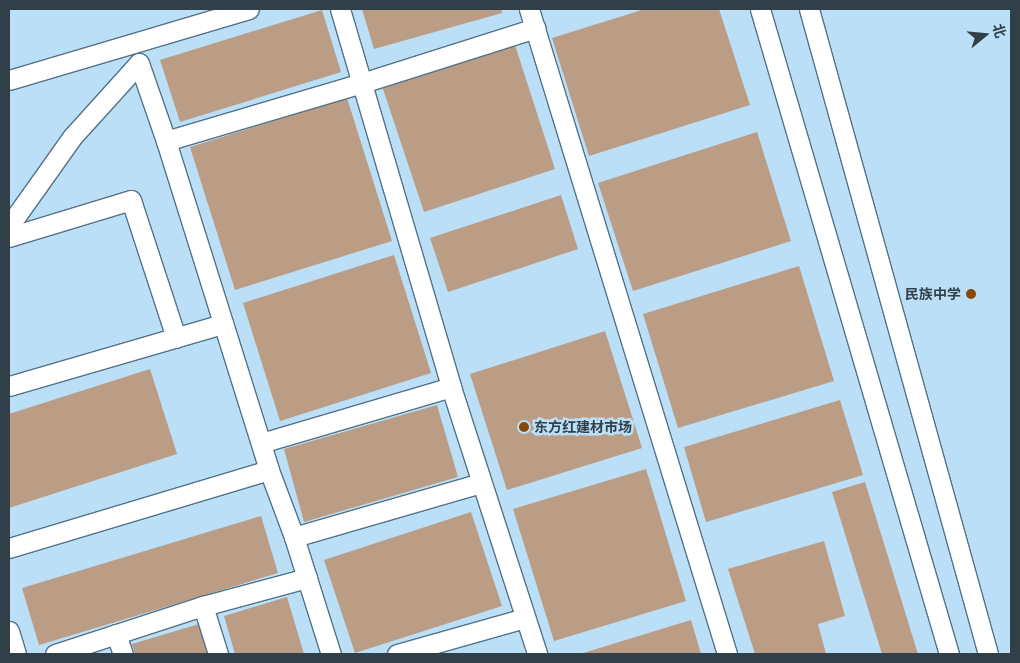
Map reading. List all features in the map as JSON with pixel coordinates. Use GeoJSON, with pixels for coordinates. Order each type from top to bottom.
{"type":"FeatureCollection","features":[{"type":"Feature","properties":{"kind":"street"},"geometry":{"type":"LineString","coordinates":[[9,80],[249,9]]}},
{"type":"Feature","properties":{"kind":"street"},"geometry":{"type":"LineString","coordinates":[[340,9],[451,386],[537,654]]}},
{"type":"Feature","properties":{"kind":"street"},"geometry":{"type":"LineString","coordinates":[[529,9],[726,654]]}},
{"type":"Feature","properties":{"kind":"street"},"geometry":{"type":"LineString","coordinates":[[760,9],[949,654]]}},
{"type":"Feature","properties":{"kind":"street"},"geometry":{"type":"LineString","coordinates":[[809,9],[988,654]]}},
{"type":"Feature","properties":{"kind":"street"},"geometry":{"type":"LineString","coordinates":[[166,141],[362,83],[534,28]]}},
{"type":"Feature","properties":{"kind":"street"},"geometry":{"type":"LineString","coordinates":[[9,226],[73,136],[138,63],[166,141],[269,470],[294,537],[331,654]]}},
{"type":"Feature","properties":{"kind":"street"},"geometry":{"type":"LineString","coordinates":[[9,237],[131,200],[176,338]]}},
{"type":"Feature","properties":{"kind":"street"},"geometry":{"type":"LineString","coordinates":[[9,386],[223,324]]}},
{"type":"Feature","properties":{"kind":"street"},"geometry":{"type":"LineString","coordinates":[[261,443],[451,386]]}},
{"type":"Feature","properties":{"kind":"street"},"geometry":{"type":"LineString","coordinates":[[9,548],[269,470]]}},
{"type":"Feature","properties":{"kind":"street"},"geometry":{"type":"LineString","coordinates":[[294,537],[481,483]]}},
{"type":"Feature","properties":{"kind":"street"},"geometry":{"type":"LineString","coordinates":[[55,654],[203,606],[307,578]]}},
{"type":"Feature","properties":{"kind":"street"},"geometry":{"type":"LineString","coordinates":[[203,606],[218,654]]}},
{"type":"Feature","properties":{"kind":"street"},"geometry":{"type":"LineString","coordinates":[[397,654],[525,618]]}},
{"type":"Feature","properties":{"kind":"street"},"geometry":{"type":"LineString","coordinates":[[9,631],[16,654]]}},
{"type":"Feature","properties":{"kind":"street"},"geometry":{"type":"LineString","coordinates":[[116,634],[123,654]]}},
{"type":"Feature","properties":{"kind":"building"},"geometry":{"type":"Polygon","coordinates":[[[362,9],[501,9],[502,13],[374,49],[362,9]]]}},
{"type":"Feature","properties":{"kind":"building"},"geometry":{"type":"Polygon","coordinates":[[[645,9],[719,9],[750,105],[589,156],[552,38],[645,9]]]}},
{"type":"Feature","properties":{"kind":"building"},"geometry":{"type":"Polygon","coordinates":[[[322,10],[341,72],[180,122],[160,60],[322,10]]]}},
{"type":"Feature","properties":{"kind":"building"},"geometry":{"type":"Polygon","coordinates":[[[514,42],[555,169],[424,212],[382,86],[514,42]]]}},
{"type":"Feature","properties":{"kind":"building"},"geometry":{"type":"Polygon","coordinates":[[[347,98],[392,241],[235,290],[190,147],[347,98]]]}},
{"type":"Feature","properties":{"kind":"building"},"geometry":{"type":"Polygon","coordinates":[[[757,132],[791,241],[633,291],[598,183],[757,132]]]}},
{"type":"Feature","properties":{"kind":"building"},"geometry":{"type":"Polygon","coordinates":[[[561,195],[578,249],[448,292],[430,238],[561,195]]]}},
{"type":"Feature","properties":{"kind":"building"},"geometry":{"type":"Polygon","coordinates":[[[394,255],[431,373],[280,421],[243,303],[394,255]]]}},
{"type":"Feature","properties":{"kind":"building"},"geometry":{"type":"Polygon","coordinates":[[[799,266],[834,381],[678,428],[643,314],[799,266]]]}},
{"type":"Feature","properties":{"kind":"building"},"geometry":{"type":"Polygon","coordinates":[[[605,331],[642,448],[507,490],[470,374],[605,331]]]}},
{"type":"Feature","properties":{"kind":"building"},"geometry":{"type":"Polygon","coordinates":[[[150,369],[177,454],[9,508],[9,414],[150,369]]]}},
{"type":"Feature","properties":{"kind":"building"},"geometry":{"type":"Polygon","coordinates":[[[840,400],[863,475],[706,522],[684,447],[840,400]]]}},
{"type":"Feature","properties":{"kind":"building"},"geometry":{"type":"Polygon","coordinates":[[[437,405],[458,477],[304,522],[284,449],[437,405]]]}},
{"type":"Feature","properties":{"kind":"building"},"geometry":{"type":"Polygon","coordinates":[[[646,469],[686,601],[554,641],[513,509],[646,469]]]}},
{"type":"Feature","properties":{"kind":"building"},"geometry":{"type":"Polygon","coordinates":[[[865,482],[918,654],[882,654],[832,492],[865,482]]]}},
{"type":"Feature","properties":{"kind":"building"},"geometry":{"type":"Polygon","coordinates":[[[471,512],[502,606],[355,653],[324,560],[471,512]]]}},
{"type":"Feature","properties":{"kind":"building"},"geometry":{"type":"Polygon","coordinates":[[[261,516],[278,573],[39,645],[22,588],[261,516]]]}},
{"type":"Feature","properties":{"kind":"building"},"geometry":{"type":"Polygon","coordinates":[[[824,541],[845,616],[818,624],[826,654],[755,654],[728,569],[824,541]]]}},
{"type":"Feature","properties":{"kind":"building"},"geometry":{"type":"Polygon","coordinates":[[[287,597],[304,654],[235,654],[224,616],[287,597]]]}},
{"type":"Feature","properties":{"kind":"building"},"geometry":{"type":"Polygon","coordinates":[[[691,620],[701,654],[580,654],[691,620]]]}},
{"type":"Feature","properties":{"kind":"building"},"geometry":{"type":"Polygon","coordinates":[[[199,624],[209,654],[135,654],[132,644],[199,624]]]}},
{"type":"Feature","properties":{"kind":"place","name":"民族中学"},"geometry":{"type":"Point","coordinates":[971,294]}},
{"type":"Feature","properties":{"kind":"place","name":"东方红建材市场"},"geometry":{"type":"Point","coordinates":[524,427]}}]}
